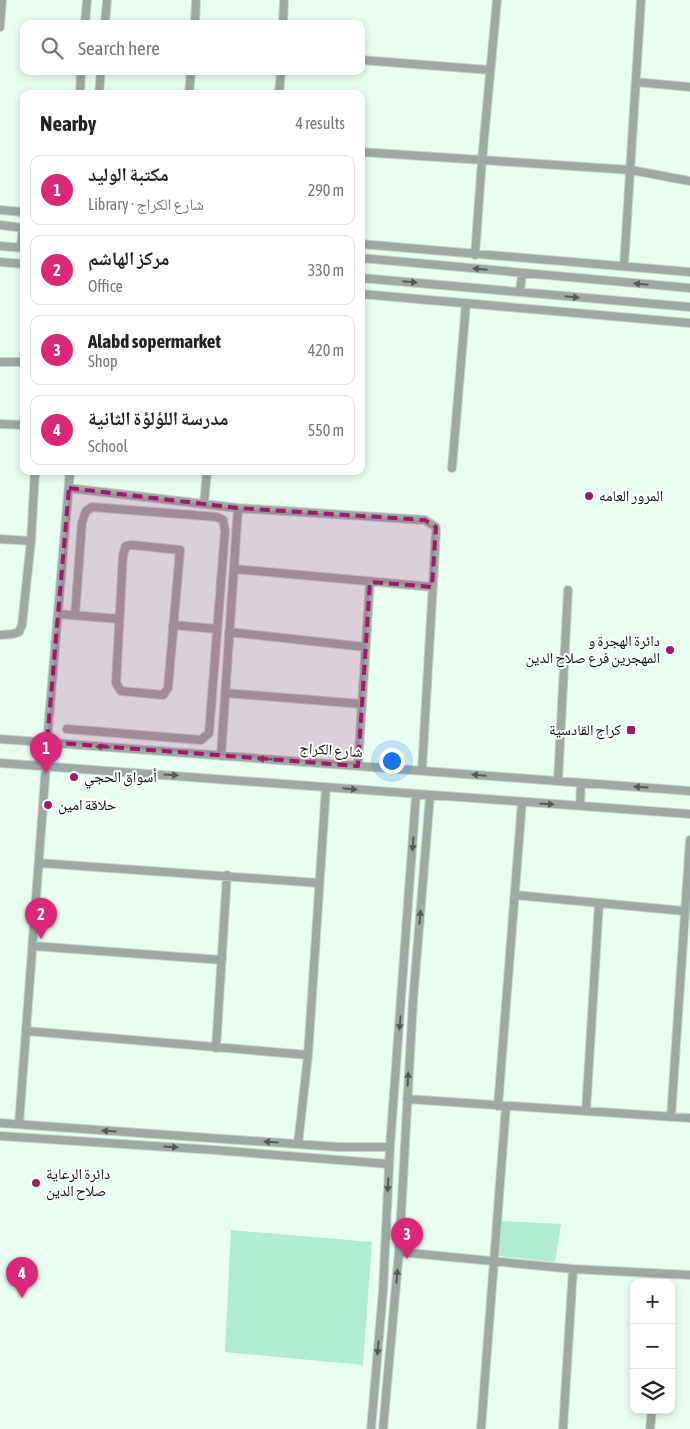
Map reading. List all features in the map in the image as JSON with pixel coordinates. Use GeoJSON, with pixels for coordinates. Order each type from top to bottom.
{"type":"FeatureCollection","features":[{"type":"Feature","properties":{"kind":"street"},"geometry":{"type":"LineString","coordinates":[[0,27],[2,0]]}},
{"type":"Feature","properties":{"kind":"street"},"geometry":{"type":"LineString","coordinates":[[85,20],[87,0]]}},
{"type":"Feature","properties":{"kind":"street"},"geometry":{"type":"LineString","coordinates":[[105,20],[106,0]]}},
{"type":"Feature","properties":{"kind":"street"},"geometry":{"type":"LineString","coordinates":[[195,20],[196,0]]}},
{"type":"Feature","properties":{"kind":"street"},"geometry":{"type":"LineString","coordinates":[[283,20],[284,0]]}},
{"type":"Feature","properties":{"kind":"street"},"geometry":{"type":"LineString","coordinates":[[475,255],[497,0]]}},
{"type":"Feature","properties":{"kind":"street"},"geometry":{"type":"LineString","coordinates":[[624,266],[641,0]]}},
{"type":"Feature","properties":{"kind":"street"},"geometry":{"type":"LineString","coordinates":[[365,60],[490,70]]}},
{"type":"Feature","properties":{"kind":"street"},"geometry":{"type":"LineString","coordinates":[[80,90],[81,75]]}},
{"type":"Feature","properties":{"kind":"street"},"geometry":{"type":"LineString","coordinates":[[99,90],[101,75]]}},
{"type":"Feature","properties":{"kind":"street"},"geometry":{"type":"LineString","coordinates":[[189,90],[190,75]]}},
{"type":"Feature","properties":{"kind":"street"},"geometry":{"type":"LineString","coordinates":[[279,90],[281,75]]}},
{"type":"Feature","properties":{"kind":"street"},"geometry":{"type":"LineString","coordinates":[[636,82],[690,87]]}},
{"type":"Feature","properties":{"kind":"street"},"geometry":{"type":"LineString","coordinates":[[365,152],[630,170],[690,181]]}},
{"type":"Feature","properties":{"kind":"street"},"geometry":{"type":"LineString","coordinates":[[0,210],[20,212]]}},
{"type":"Feature","properties":{"kind":"street"},"geometry":{"type":"LineString","coordinates":[[0,226],[20,228]]}},
{"type":"Feature","properties":{"kind":"street"},"geometry":{"type":"LineString","coordinates":[[365,244],[690,272]]}},
{"type":"Feature","properties":{"kind":"street"},"geometry":{"type":"LineString","coordinates":[[0,246],[20,248]]}},
{"type":"Feature","properties":{"kind":"street"},"geometry":{"type":"LineString","coordinates":[[365,258],[690,288]]}},
{"type":"Feature","properties":{"kind":"street"},"geometry":{"type":"LineString","coordinates":[[0,262],[20,264]]}},
{"type":"Feature","properties":{"kind":"street"},"geometry":{"type":"LineString","coordinates":[[680,287],[681,272]]}},
{"type":"Feature","properties":{"kind":"street"},"geometry":{"type":"LineString","coordinates":[[520,292],[522,273]]}},
{"type":"Feature","properties":{"kind":"street"},"geometry":{"type":"LineString","coordinates":[[365,278],[690,308]]}},
{"type":"Feature","properties":{"kind":"street"},"geometry":{"type":"LineString","coordinates":[[365,294],[690,323]]}},
{"type":"Feature","properties":{"kind":"street"},"geometry":{"type":"LineString","coordinates":[[452,468],[466,304]]}},
{"type":"Feature","properties":{"kind":"street"},"geometry":{"type":"LineString","coordinates":[[678,322],[679,306]]}},
{"type":"Feature","properties":{"kind":"street"},"geometry":{"type":"LineString","coordinates":[[0,362],[20,362]]}},
{"type":"Feature","properties":{"kind":"street"},"geometry":{"type":"LineString","coordinates":[[0,424],[20,425]]}},
{"type":"Feature","properties":{"kind":"street"},"geometry":{"type":"LineString","coordinates":[[0,635],[19,632],[22,624],[31,541],[35,475]]}},
{"type":"Feature","properties":{"kind":"street"},"geometry":{"type":"LineString","coordinates":[[47,742],[60,614],[70,475]]}},
{"type":"Feature","properties":{"kind":"street"},"geometry":{"type":"LineString","coordinates":[[204,504],[207,475]]}},
{"type":"Feature","properties":{"kind":"street"},"geometry":{"type":"LineString","coordinates":[[69,488],[238,508],[425,520],[436,527],[422,770]]}},
{"type":"Feature","properties":{"kind":"street"},"geometry":{"type":"LineString","coordinates":[[67,729],[202,740],[206,738],[209,733],[225,531],[223,520],[217,516],[92,508],[86,511],[82,522],[75,615]]}},
{"type":"Feature","properties":{"kind":"street"},"geometry":{"type":"LineString","coordinates":[[221,756],[238,508]]}},
{"type":"Feature","properties":{"kind":"street"},"geometry":{"type":"LineString","coordinates":[[0,539],[31,541]]}},
{"type":"Feature","properties":{"kind":"street"},"geometry":{"type":"LineString","coordinates":[[126,546],[180,550],[173,625],[166,693],[163,695],[121,691],[116,682],[124,550],[126,546]]}},
{"type":"Feature","properties":{"kind":"street"},"geometry":{"type":"LineString","coordinates":[[234,569],[432,587]]}},
{"type":"Feature","properties":{"kind":"street"},"geometry":{"type":"LineString","coordinates":[[358,766],[370,582]]}},
{"type":"Feature","properties":{"kind":"street"},"geometry":{"type":"LineString","coordinates":[[558,781],[568,590]]}},
{"type":"Feature","properties":{"kind":"street"},"geometry":{"type":"LineString","coordinates":[[60,614],[119,619]]}},
{"type":"Feature","properties":{"kind":"street"},"geometry":{"type":"LineString","coordinates":[[173,625],[217,629]]}},
{"type":"Feature","properties":{"kind":"street"},"geometry":{"type":"LineString","coordinates":[[229,632],[365,647]]}},
{"type":"Feature","properties":{"kind":"street"},"geometry":{"type":"LineString","coordinates":[[225,693],[362,704]]}},
{"type":"Feature","properties":{"kind":"street","name":"شارع الكراج"},"geometry":{"type":"LineString","coordinates":[[0,739],[690,791]]}},
{"type":"Feature","properties":{"kind":"street"},"geometry":{"type":"LineString","coordinates":[[0,762],[416,795],[690,814]]}},
{"type":"Feature","properties":{"kind":"street"},"geometry":{"type":"LineString","coordinates":[[18,1124],[46,765]]}},
{"type":"Feature","properties":{"kind":"street"},"geometry":{"type":"LineString","coordinates":[[580,806],[581,782]]}},
{"type":"Feature","properties":{"kind":"street"},"geometry":{"type":"LineString","coordinates":[[298,1144],[308,1055],[326,787]]}},
{"type":"Feature","properties":{"kind":"street"},"geometry":{"type":"LineString","coordinates":[[372,1429],[383,1291],[390,1147],[416,795]]}},
{"type":"Feature","properties":{"kind":"street"},"geometry":{"type":"LineString","coordinates":[[383,1429],[399,1252],[413,1001],[430,796]]}},
{"type":"Feature","properties":{"kind":"street"},"geometry":{"type":"LineString","coordinates":[[481,1429],[522,802]]}},
{"type":"Feature","properties":{"kind":"street"},"geometry":{"type":"LineString","coordinates":[[671,1117],[690,840]]}},
{"type":"Feature","properties":{"kind":"street"},"geometry":{"type":"LineString","coordinates":[[39,863],[320,883]]}},
{"type":"Feature","properties":{"kind":"street"},"geometry":{"type":"LineString","coordinates":[[216,1048],[227,875]]}},
{"type":"Feature","properties":{"kind":"street"},"geometry":{"type":"LineString","coordinates":[[515,896],[684,912]]}},
{"type":"Feature","properties":{"kind":"street"},"geometry":{"type":"LineString","coordinates":[[586,1111],[599,904]]}},
{"type":"Feature","properties":{"kind":"street"},"geometry":{"type":"LineString","coordinates":[[33,946],[222,960]]}},
{"type":"Feature","properties":{"kind":"street"},"geometry":{"type":"LineString","coordinates":[[402,1000],[413,1001]]}},
{"type":"Feature","properties":{"kind":"street"},"geometry":{"type":"LineString","coordinates":[[26,1031],[308,1055]]}},
{"type":"Feature","properties":{"kind":"street"},"geometry":{"type":"LineString","coordinates":[[407,1099],[690,1118]]}},
{"type":"Feature","properties":{"kind":"street"},"geometry":{"type":"LineString","coordinates":[[0,1123],[338,1147],[390,1147]]}},
{"type":"Feature","properties":{"kind":"street"},"geometry":{"type":"LineString","coordinates":[[64,1140],[71,1134],[66,1128]]}},
{"type":"Feature","properties":{"kind":"street"},"geometry":{"type":"LineString","coordinates":[[85,1142],[82,1140],[81,1134],[86,1129]]}},
{"type":"Feature","properties":{"kind":"street"},"geometry":{"type":"LineString","coordinates":[[0,1136],[389,1164]]}},
{"type":"Feature","properties":{"kind":"street"},"geometry":{"type":"LineString","coordinates":[[337,1159],[338,1147]]}},
{"type":"Feature","properties":{"kind":"street"},"geometry":{"type":"LineString","coordinates":[[399,1252],[573,1269],[690,1274]]}},
{"type":"Feature","properties":{"kind":"street"},"geometry":{"type":"LineString","coordinates":[[563,1429],[573,1269]]}},
{"type":"Feature","properties":{"kind":"street"},"geometry":{"type":"LineString","coordinates":[[660,1279],[661,1273]]}},
{"type":"Feature","properties":{"kind":"street"},"geometry":{"type":"LineString","coordinates":[[383,1291],[395,1293]]}},
{"type":"Feature","properties":{"kind":"street"},"geometry":{"type":"LineString","coordinates":[[650,1429],[652,1414]]}},
{"type":"Feature","properties":{"kind":"highlighted area"},"geometry":{"type":"Polygon","coordinates":[[[69,488],[238,508],[425,520],[436,527],[432,587],[370,582],[358,766],[47,742],[69,488]]]}},
{"type":"Feature","properties":{"kind":"green space"},"geometry":{"type":"Polygon","coordinates":[[[501,1221],[561,1224],[555,1262],[499,1256],[501,1221]]]}},
{"type":"Feature","properties":{"kind":"green space"},"geometry":{"type":"Polygon","coordinates":[[[231,1230],[372,1242],[363,1365],[225,1352],[231,1230]]]}},
{"type":"Feature","properties":{"kind":"place","name":"المرور العامه"},"geometry":{"type":"Point","coordinates":[589,496]}},
{"type":"Feature","properties":{"kind":"place","name":"دائرة الهجرة و المهجرين فرع صلاح الدين"},"geometry":{"type":"Point","coordinates":[670,650]}},
{"type":"Feature","properties":{"kind":"place","name":"كراج القادسية"},"geometry":{"type":"Point","coordinates":[631,730]}},
{"type":"Feature","properties":{"kind":"place","name":"مكتبة الوليد"},"geometry":{"type":"Point","coordinates":[46,773]}},
{"type":"Feature","properties":{"kind":"place","name":"أسواق الحجي"},"geometry":{"type":"Point","coordinates":[74,777]}},
{"type":"Feature","properties":{"kind":"place","name":"حلاقة امين"},"geometry":{"type":"Point","coordinates":[48,805]}},
{"type":"Feature","properties":{"kind":"place","name":"مركز الهاشم"},"geometry":{"type":"Point","coordinates":[41,939]}},
{"type":"Feature","properties":{"kind":"place","name":"دائرة الرعاية صلاح الدين"},"geometry":{"type":"Point","coordinates":[36,1183]}},
{"type":"Feature","properties":{"kind":"place","name":"Alabd sopermarket"},"geometry":{"type":"Point","coordinates":[407,1259]}},
{"type":"Feature","properties":{"kind":"place","name":"مدرسة اللؤلؤة الثانية"},"geometry":{"type":"Point","coordinates":[22,1298]}}]}
